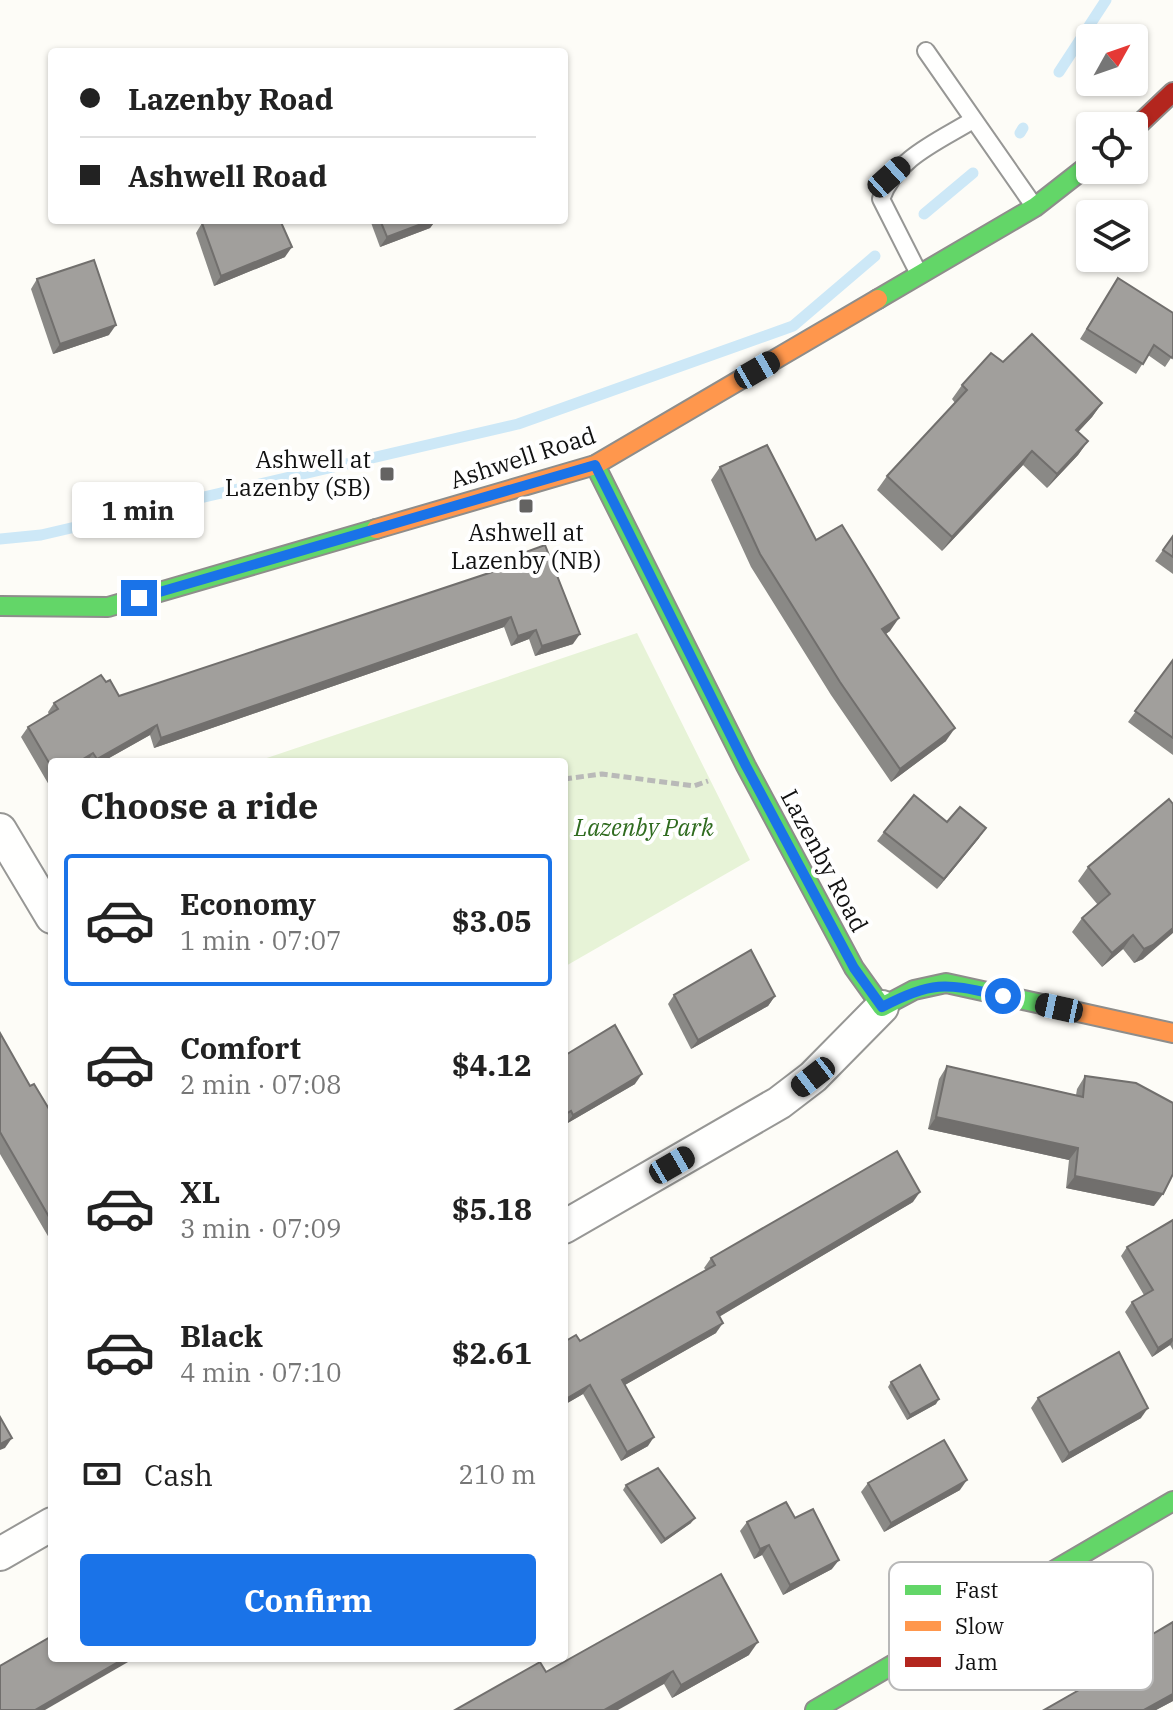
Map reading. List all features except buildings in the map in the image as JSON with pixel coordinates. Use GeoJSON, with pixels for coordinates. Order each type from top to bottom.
{"type":"FeatureCollection","features":[{"type":"Feature","properties":{"kind":"street"},"geometry":{"type":"LineString","coordinates":[[1148,116],[1173,92]]}},
{"type":"Feature","properties":{"kind":"street","name":"Ashwell Road"},"geometry":{"type":"LineString","coordinates":[[0,606],[108,607],[595,465],[1035,207],[1076,175]]}},
{"type":"Feature","properties":{"kind":"street","name":"Lazenby Road"},"geometry":{"type":"LineString","coordinates":[[595,465],[746,766],[854,968],[882,1007]]}},
{"type":"Feature","properties":{"kind":"street"},"geometry":{"type":"LineString","coordinates":[[0,830],[48,910]]}},
{"type":"Feature","properties":{"kind":"street"},"geometry":{"type":"LineString","coordinates":[[568,1225],[779,1103],[813,1077],[882,1007],[914,990],[946,983],[1173,1033]]}},
{"type":"Feature","properties":{"kind":"street"},"geometry":{"type":"LineString","coordinates":[[1069,1562],[1173,1501]]}},
{"type":"Feature","properties":{"kind":"street"},"geometry":{"type":"LineString","coordinates":[[0,1554],[48,1526]]}},
{"type":"Feature","properties":{"kind":"street"},"geometry":{"type":"LineString","coordinates":[[815,1710],[889,1667]]}},
{"type":"Feature","properties":{"kind":"lane"},"geometry":{"type":"LineString","coordinates":[[926,51],[1035,207]]}},
{"type":"Feature","properties":{"kind":"lane"},"geometry":{"type":"LineString","coordinates":[[920,275],[881,199],[889,177],[910,158],[973,120]]}},
{"type":"Feature","properties":{"kind":"path"},"geometry":{"type":"LineString","coordinates":[[568,778],[602,774],[694,786],[746,766]]}},
{"type":"Feature","properties":{"kind":"green space","name":"Lazenby Park"},"geometry":{"type":"Polygon","coordinates":[[[637,633],[750,860],[568,965],[568,758],[267,758],[637,633]]]}},
{"type":"Feature","properties":{"kind":"waterway"},"geometry":{"type":"LineString","coordinates":[[1059,72],[1106,0]]}},
{"type":"Feature","properties":{"kind":"waterway"},"geometry":{"type":"LineString","coordinates":[[1020,133],[1023,128]]}},
{"type":"Feature","properties":{"kind":"waterway"},"geometry":{"type":"LineString","coordinates":[[924,214],[973,173]]}},
{"type":"Feature","properties":{"kind":"waterway"},"geometry":{"type":"LineString","coordinates":[[0,539],[41,535],[518,424],[793,326],[875,256]]}},
{"type":"Feature","properties":{"kind":"traffic: fast"},"geometry":{"type":"LineString","coordinates":[[878,299],[1035,207],[1076,175]]}},
{"type":"Feature","properties":{"kind":"traffic: fast"},"geometry":{"type":"LineString","coordinates":[[595,465],[746,766],[854,968],[882,1007],[914,990],[946,983],[1069,1010]]}},
{"type":"Feature","properties":{"kind":"traffic: fast"},"geometry":{"type":"LineString","coordinates":[[0,606],[108,607],[376,529]]}},
{"type":"Feature","properties":{"kind":"traffic: fast"},"geometry":{"type":"LineString","coordinates":[[1069,1562],[1173,1501]]}},
{"type":"Feature","properties":{"kind":"traffic: fast"},"geometry":{"type":"LineString","coordinates":[[815,1710],[889,1667]]}},
{"type":"Feature","properties":{"kind":"traffic: slow"},"geometry":{"type":"LineString","coordinates":[[376,529],[595,465],[878,299]]}},
{"type":"Feature","properties":{"kind":"traffic: slow"},"geometry":{"type":"LineString","coordinates":[[1069,1010],[1173,1033]]}},
{"type":"Feature","properties":{"kind":"traffic: jam"},"geometry":{"type":"LineString","coordinates":[[1148,116],[1173,92]]}},
{"type":"Feature","properties":{"kind":"place","name":"Ashwell at Lazenby (SB)"},"geometry":{"type":"Point","coordinates":[387,474]}},
{"type":"Feature","properties":{"kind":"place","name":"Ashwell at Lazenby (NB)"},"geometry":{"type":"Point","coordinates":[526,506]}},
{"type":"Feature","properties":{"kind":"route"},"geometry":{"type":"LineString","coordinates":[[139,598],[595,465],[746,766],[854,968],[882,1007],[914,990],[946,983],[1003,996]]}}]}
